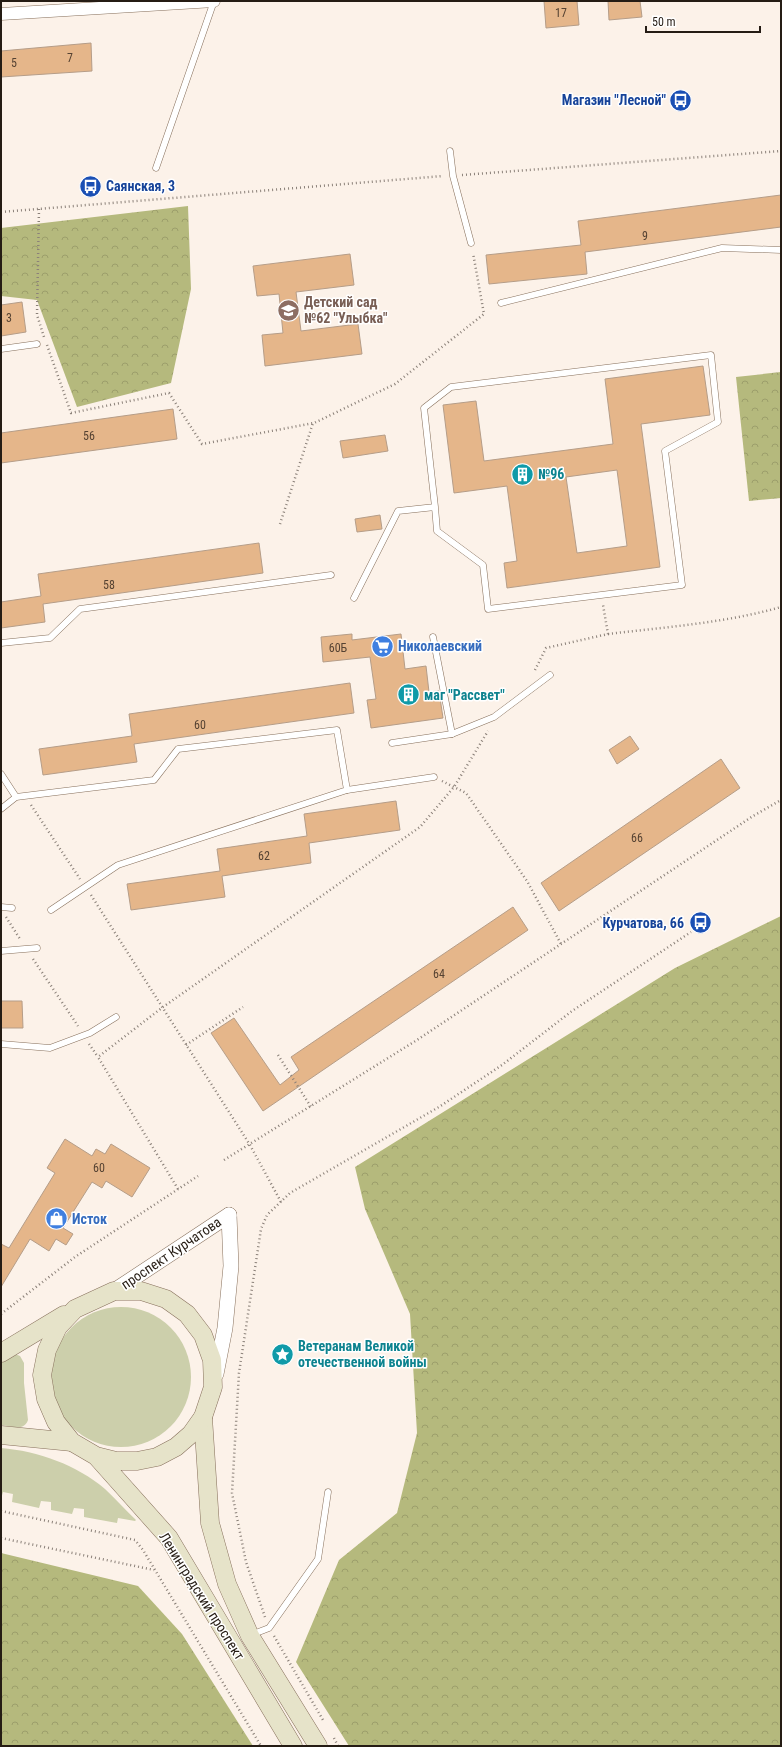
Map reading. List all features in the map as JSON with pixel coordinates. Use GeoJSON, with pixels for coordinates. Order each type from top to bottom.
{"type":"FeatureCollection","features":[{"type":"Feature","properties":{"kind":"main road"},"geometry":{"type":"LineString","coordinates":[[1,1353],[75,1309],[114,1291],[141,1291],[166,1299],[187,1314],[203,1336],[212,1360],[213,1387],[203,1417],[191,1434],[176,1447],[157,1457],[130,1461],[116,1461],[96,1456],[72,1442],[56,1422],[46,1399],[42,1374],[47,1350],[58,1327],[75,1309]]}},
{"type":"Feature","properties":{"kind":"main road","name":"Ленинградский проспект"},"geometry":{"type":"LineString","coordinates":[[203,1417],[210,1523],[227,1584],[250,1636],[318,1746]]}},
{"type":"Feature","properties":{"kind":"main road"},"geometry":{"type":"LineString","coordinates":[[1,1435],[72,1442]]}},
{"type":"Feature","properties":{"kind":"main road","name":"Ленинградский проспект"},"geometry":{"type":"LineString","coordinates":[[96,1456],[169,1538],[293,1746]]}},
{"type":"Feature","properties":{"kind":"street"},"geometry":{"type":"LineString","coordinates":[[1,14],[214,1]]}},
{"type":"Feature","properties":{"kind":"street","name":"проспект Курчатова"},"geometry":{"type":"LineString","coordinates":[[114,1291],[229,1215],[231,1266],[225,1328],[213,1387]]}},
{"type":"Feature","properties":{"kind":"lane"},"geometry":{"type":"LineString","coordinates":[[156,168],[214,1]]}},
{"type":"Feature","properties":{"kind":"lane"},"geometry":{"type":"LineString","coordinates":[[450,151],[454,176],[471,243]]}},
{"type":"Feature","properties":{"kind":"lane"},"geometry":{"type":"LineString","coordinates":[[501,303],[722,248],[781,250]]}},
{"type":"Feature","properties":{"kind":"lane"},"geometry":{"type":"LineString","coordinates":[[1,348],[37,344]]}},
{"type":"Feature","properties":{"kind":"lane"},"geometry":{"type":"LineString","coordinates":[[711,355],[718,422],[665,451],[682,585],[488,609],[483,565],[437,531],[435,507],[424,408],[451,387],[711,355]]}},
{"type":"Feature","properties":{"kind":"lane"},"geometry":{"type":"LineString","coordinates":[[354,598],[398,511],[435,507]]}},
{"type":"Feature","properties":{"kind":"lane"},"geometry":{"type":"LineString","coordinates":[[1,643],[50,638],[80,609],[331,575]]}},
{"type":"Feature","properties":{"kind":"lane"},"geometry":{"type":"LineString","coordinates":[[433,637],[452,734]]}},
{"type":"Feature","properties":{"kind":"lane"},"geometry":{"type":"LineString","coordinates":[[392,742],[452,734],[494,717],[550,675]]}},
{"type":"Feature","properties":{"kind":"lane"},"geometry":{"type":"LineString","coordinates":[[1,809],[16,797],[154,780],[178,749],[337,730],[347,790]]}},
{"type":"Feature","properties":{"kind":"lane"},"geometry":{"type":"LineString","coordinates":[[1,774],[16,797]]}},
{"type":"Feature","properties":{"kind":"lane"},"geometry":{"type":"LineString","coordinates":[[51,910],[118,865],[347,790],[434,777]]}},
{"type":"Feature","properties":{"kind":"lane"},"geometry":{"type":"LineString","coordinates":[[1,907],[12,908]]}},
{"type":"Feature","properties":{"kind":"lane"},"geometry":{"type":"LineString","coordinates":[[1,951],[37,948]]}},
{"type":"Feature","properties":{"kind":"lane"},"geometry":{"type":"LineString","coordinates":[[1,1044],[50,1048],[84,1036],[116,1017]]}},
{"type":"Feature","properties":{"kind":"lane"},"geometry":{"type":"LineString","coordinates":[[250,1636],[269,1628],[318,1559],[328,1492]]}},
{"type":"Feature","properties":{"kind":"path"},"geometry":{"type":"LineString","coordinates":[[1,212],[781,151]]}},
{"type":"Feature","properties":{"kind":"path"},"geometry":{"type":"LineString","coordinates":[[39,209],[37,316],[71,414],[169,393],[202,444],[314,423],[395,384],[484,314],[471,243]]}},
{"type":"Feature","properties":{"kind":"path"},"geometry":{"type":"LineString","coordinates":[[280,524],[314,423]]}},
{"type":"Feature","properties":{"kind":"path"},"geometry":{"type":"LineString","coordinates":[[602,595],[608,634]]}},
{"type":"Feature","properties":{"kind":"path"},"geometry":{"type":"LineString","coordinates":[[535,670],[546,648],[608,634],[696,624],[754,614],[781,607]]}},
{"type":"Feature","properties":{"kind":"path"},"geometry":{"type":"LineString","coordinates":[[98,1058],[163,1007],[420,827],[454,787],[492,724]]}},
{"type":"Feature","properties":{"kind":"path"},"geometry":{"type":"LineString","coordinates":[[434,777],[466,793],[527,881],[561,944]]}},
{"type":"Feature","properties":{"kind":"path"},"geometry":{"type":"LineString","coordinates":[[25,796],[86,887],[163,1007],[250,1145],[281,1202]]}},
{"type":"Feature","properties":{"kind":"path"},"geometry":{"type":"LineString","coordinates":[[224,1160],[417,1040],[753,816],[781,800]]}},
{"type":"Feature","properties":{"kind":"path"},"geometry":{"type":"LineString","coordinates":[[5,916],[98,1058],[178,1189]]}},
{"type":"Feature","properties":{"kind":"path"},"geometry":{"type":"LineString","coordinates":[[232,1493],[239,1373],[261,1229],[267,1215],[290,1193],[439,1107],[502,1065],[572,1012],[691,932]]}},
{"type":"Feature","properties":{"kind":"path"},"geometry":{"type":"LineString","coordinates":[[186,1045],[244,1007]]}},
{"type":"Feature","properties":{"kind":"path"},"geometry":{"type":"LineString","coordinates":[[278,1055],[311,1107]]}},
{"type":"Feature","properties":{"kind":"path"},"geometry":{"type":"LineString","coordinates":[[1,1314],[75,1257],[198,1176]]}},
{"type":"Feature","properties":{"kind":"path"},"geometry":{"type":"LineString","coordinates":[[1,1512],[135,1540],[155,1570],[261,1746]]}},
{"type":"Feature","properties":{"kind":"path"},"geometry":{"type":"LineString","coordinates":[[1,1538],[155,1570]]}},
{"type":"Feature","properties":{"kind":"green space"},"geometry":{"type":"Polygon","coordinates":[[[188,206],[191,289],[171,383],[77,407],[37,300],[1,296],[1,228],[188,206]]]}},
{"type":"Feature","properties":{"kind":"green space"},"geometry":{"type":"Polygon","coordinates":[[[781,372],[781,498],[749,501],[736,377],[781,372]]]}},
{"type":"Feature","properties":{"kind":"green space"},"geometry":{"type":"Polygon","coordinates":[[[781,916],[781,1746],[349,1746],[296,1662],[339,1560],[397,1513],[417,1433],[410,1314],[365,1209],[355,1167],[675,968],[781,916]]]}},
{"type":"Feature","properties":{"kind":"green space"},"geometry":{"type":"Polygon","coordinates":[[[121,1307],[141,1310],[148,1313],[160,1319],[175,1333],[188,1357],[191,1377],[188,1397],[185,1404],[179,1416],[165,1431],[141,1444],[121,1447],[101,1444],[94,1441],[82,1435],[67,1421],[54,1397],[51,1377],[54,1357],[57,1350],[63,1338],[77,1323],[101,1310],[121,1307]]]}},
{"type":"Feature","properties":{"kind":"green space"},"geometry":{"type":"Polygon","coordinates":[[[15,1354],[20,1356],[24,1363],[24,1383],[28,1420],[24,1426],[20,1427],[1,1425],[1,1361],[15,1354]]]}},
{"type":"Feature","properties":{"kind":"green space"},"geometry":{"type":"Polygon","coordinates":[[[1,1448],[29,1452],[70,1466],[94,1480],[105,1489],[136,1520],[118,1518],[117,1523],[84,1517],[84,1509],[74,1508],[72,1514],[51,1510],[51,1502],[41,1501],[39,1508],[12,1502],[13,1494],[3,1492],[1,1499],[1,1448]]]}},
{"type":"Feature","properties":{"kind":"green space"},"geometry":{"type":"Polygon","coordinates":[[[1,1553],[138,1586],[182,1634],[253,1746],[1,1746],[1,1553]]]}},
{"type":"Feature","properties":{"kind":"building"},"geometry":{"type":"Polygon","coordinates":[[[544,1],[577,1],[579,25],[546,28],[544,1]]]}},
{"type":"Feature","properties":{"kind":"building"},"geometry":{"type":"Polygon","coordinates":[[[608,1],[640,1],[642,17],[609,20],[608,1]]]}},
{"type":"Feature","properties":{"kind":"building"},"geometry":{"type":"Polygon","coordinates":[[[91,43],[92,71],[1,77],[1,51],[91,43]]]}},
{"type":"Feature","properties":{"kind":"building"},"geometry":{"type":"Polygon","coordinates":[[[781,195],[781,227],[585,252],[587,274],[489,284],[486,255],[581,245],[578,221],[781,195]]]}},
{"type":"Feature","properties":{"kind":"building","name":"Детский сад №62 \"Улыбка\""},"geometry":{"type":"Polygon","coordinates":[[[350,254],[354,285],[296,292],[301,331],[358,324],[362,354],[265,366],[262,335],[283,333],[279,294],[257,296],[253,266],[350,254]]]}},
{"type":"Feature","properties":{"kind":"building"},"geometry":{"type":"Polygon","coordinates":[[[22,302],[26,332],[1,336],[1,305],[22,302]]]}},
{"type":"Feature","properties":{"kind":"building","name":"№96"},"geometry":{"type":"Polygon","coordinates":[[[703,366],[710,415],[641,424],[660,567],[507,588],[504,563],[517,561],[507,486],[454,493],[443,405],[476,401],[484,461],[613,444],[605,379],[703,366]],[[617,470],[566,477],[577,553],[627,546],[617,470]]]}},
{"type":"Feature","properties":{"kind":"building"},"geometry":{"type":"Polygon","coordinates":[[[173,409],[177,439],[1,463],[1,433],[173,409]]]}},
{"type":"Feature","properties":{"kind":"building"},"geometry":{"type":"Polygon","coordinates":[[[385,435],[388,451],[343,458],[340,441],[385,435]]]}},
{"type":"Feature","properties":{"kind":"building"},"geometry":{"type":"Polygon","coordinates":[[[380,515],[382,529],[357,532],[355,519],[380,515]]]}},
{"type":"Feature","properties":{"kind":"building"},"geometry":{"type":"Polygon","coordinates":[[[259,543],[263,573],[43,604],[45,622],[1,628],[1,602],[41,596],[38,574],[259,543]]]}},
{"type":"Feature","properties":{"kind":"building","name":"маг \"Рассвет\""},"geometry":{"type":"Polygon","coordinates":[[[352,634],[352,640],[401,634],[405,669],[426,666],[429,692],[439,691],[443,718],[371,728],[367,700],[376,699],[370,657],[323,662],[321,637],[352,634]]]}},
{"type":"Feature","properties":{"kind":"building"},"geometry":{"type":"Polygon","coordinates":[[[350,683],[354,713],[134,744],[137,762],[43,775],[39,749],[132,736],[129,714],[350,683]]]}},
{"type":"Feature","properties":{"kind":"building"},"geometry":{"type":"Polygon","coordinates":[[[630,736],[639,749],[617,764],[609,750],[630,736]]]}},
{"type":"Feature","properties":{"kind":"building"},"geometry":{"type":"Polygon","coordinates":[[[721,759],[740,788],[559,911],[541,883],[721,759]]]}},
{"type":"Feature","properties":{"kind":"building"},"geometry":{"type":"Polygon","coordinates":[[[396,801],[400,830],[309,843],[311,863],[222,876],[225,897],[131,910],[127,884],[220,871],[217,849],[307,836],[304,814],[396,801]]]}},
{"type":"Feature","properties":{"kind":"building"},"geometry":{"type":"Polygon","coordinates":[[[513,907],[528,930],[263,1111],[211,1033],[234,1018],[280,1085],[299,1070],[291,1057],[513,907]]]}},
{"type":"Feature","properties":{"kind":"building"},"geometry":{"type":"Polygon","coordinates":[[[1,1001],[22,1001],[23,1028],[1,1028],[1,1001]]]}},
{"type":"Feature","properties":{"kind":"building"},"geometry":{"type":"Polygon","coordinates":[[[65,1139],[92,1156],[96,1149],[105,1154],[111,1144],[150,1168],[132,1197],[106,1181],[102,1188],[92,1182],[63,1228],[73,1234],[66,1245],[56,1239],[49,1251],[30,1239],[1,1287],[1,1244],[9,1248],[55,1173],[47,1168],[65,1139]]]}},
{"type":"Feature","properties":{"kind":"place","name":"Магазин \"Лесной\""},"geometry":{"type":"Point","coordinates":[681,100]}},
{"type":"Feature","properties":{"kind":"place","name":"Саянская, 3"},"geometry":{"type":"Point","coordinates":[90,186]}},
{"type":"Feature","properties":{"kind":"place","name":"Детский сад №62 \"Улыбка\""},"geometry":{"type":"Point","coordinates":[289,310]}},
{"type":"Feature","properties":{"kind":"place","name":"№96"},"geometry":{"type":"Point","coordinates":[522,474]}},
{"type":"Feature","properties":{"kind":"place","name":"Николаевский"},"geometry":{"type":"Point","coordinates":[382,646]}},
{"type":"Feature","properties":{"kind":"place","name":"маг \"Рассвет\""},"geometry":{"type":"Point","coordinates":[408,695]}},
{"type":"Feature","properties":{"kind":"place","name":"Курчатова, 66"},"geometry":{"type":"Point","coordinates":[700,923]}},
{"type":"Feature","properties":{"kind":"place","name":"Исток"},"geometry":{"type":"Point","coordinates":[56,1219]}},
{"type":"Feature","properties":{"kind":"place","name":"Ветеранам Великой отечественной войны"},"geometry":{"type":"Point","coordinates":[283,1354]}}]}
